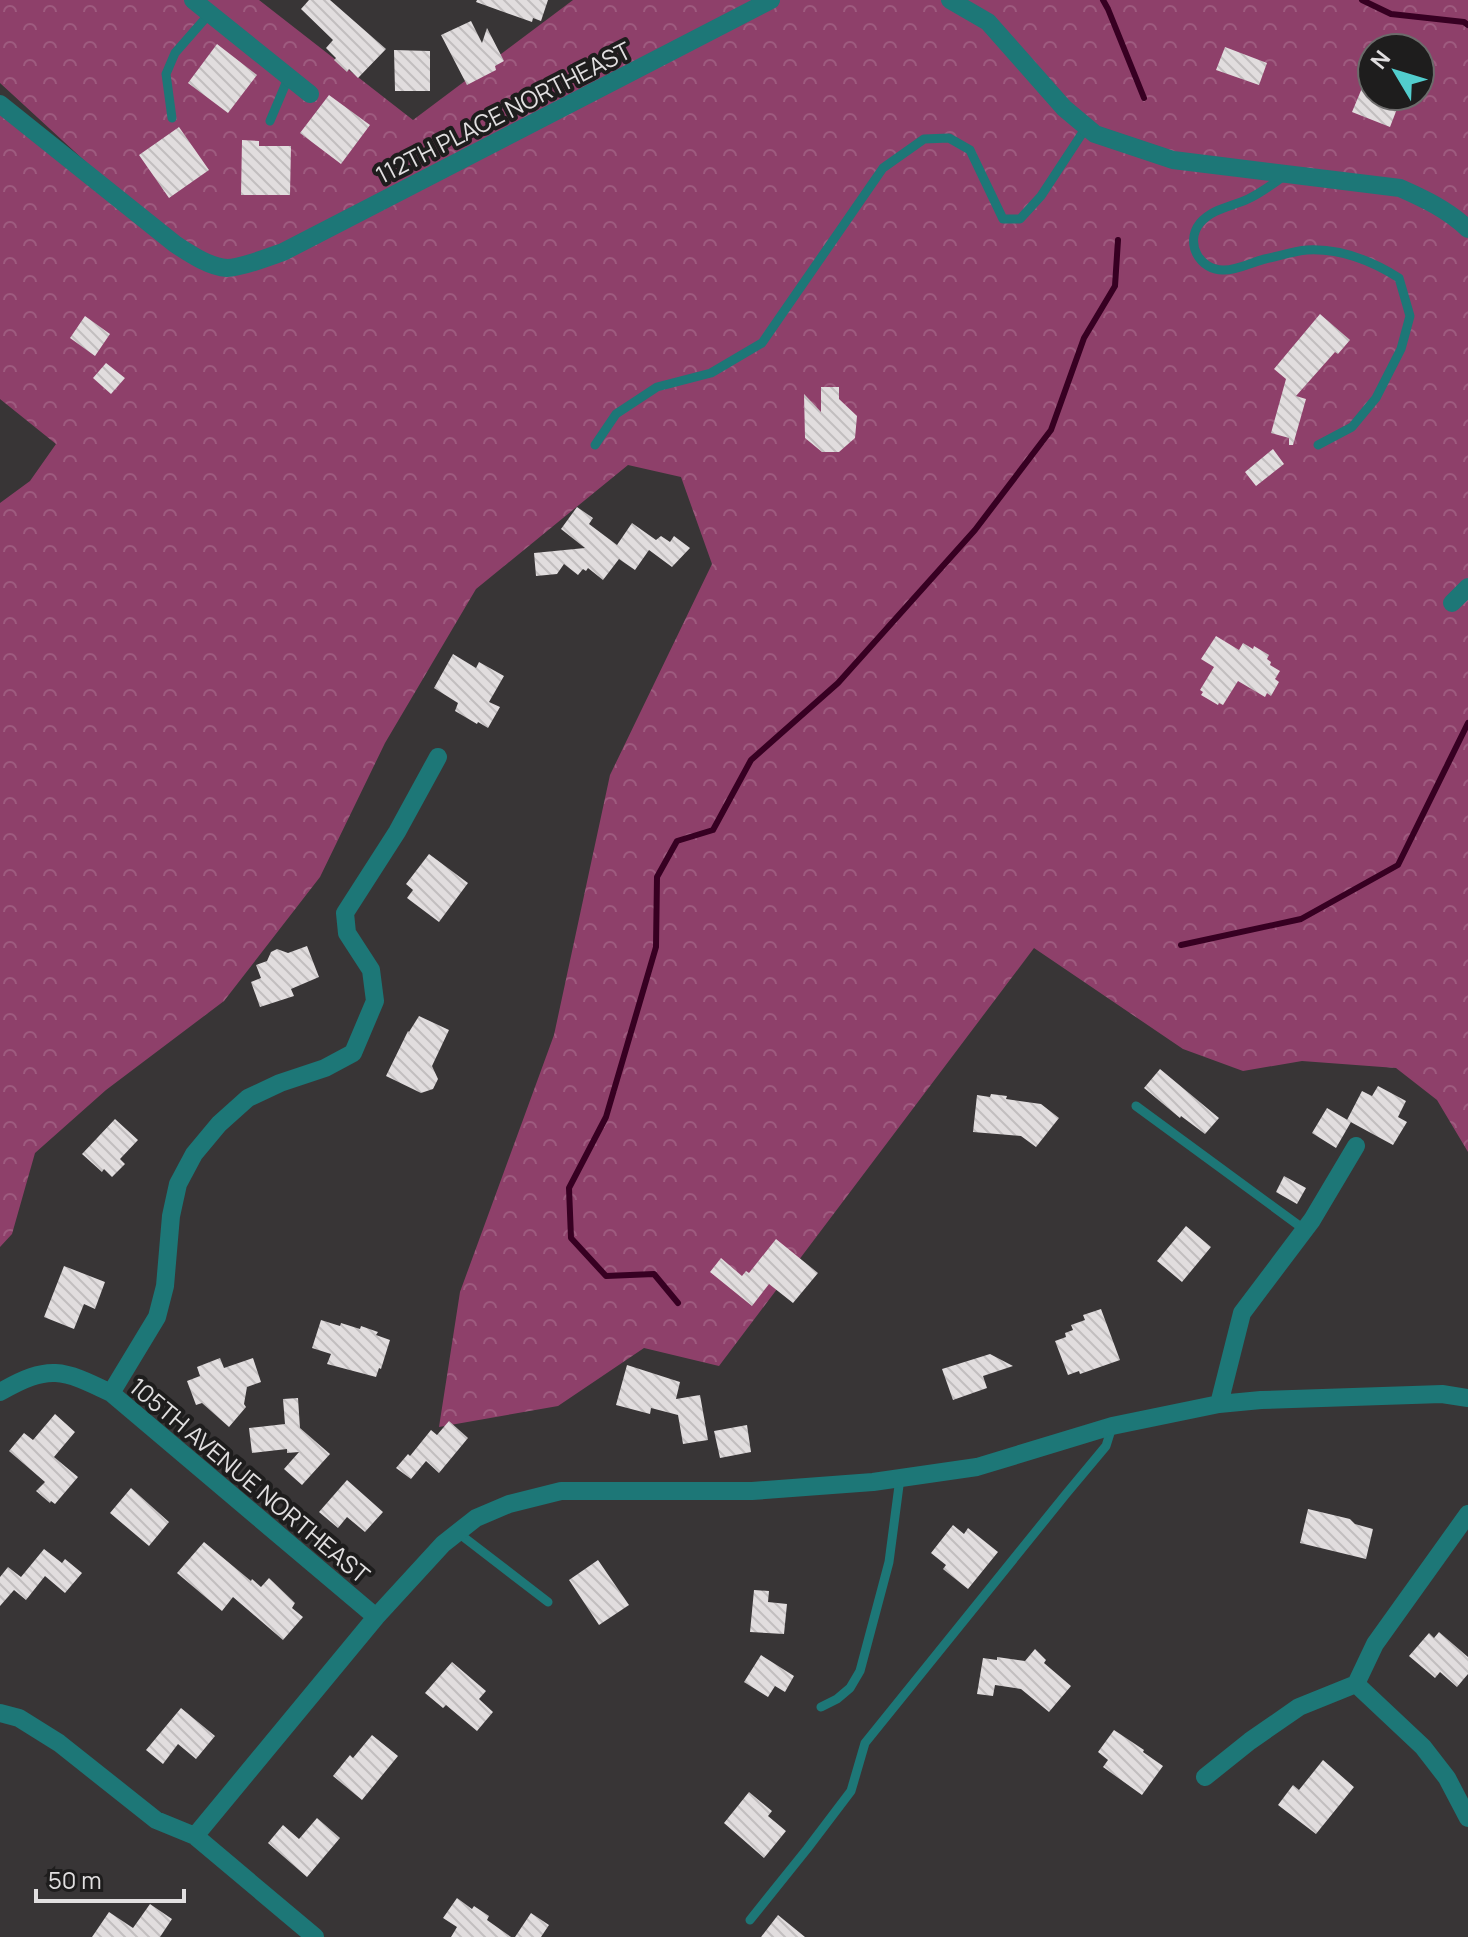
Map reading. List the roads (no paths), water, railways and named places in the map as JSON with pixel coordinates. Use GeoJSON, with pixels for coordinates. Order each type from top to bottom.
{"type":"FeatureCollection","features":[{"type":"Feature","properties":{"kind":"street"},"geometry":{"type":"LineString","coordinates":[[193,0],[310,94]]}},
{"type":"Feature","properties":{"kind":"street","name":"112TH PLACE NORTHEAST"},"geometry":{"type":"LineString","coordinates":[[0,104],[175,244],[199,259],[226,268],[283,252],[771,0]]}},
{"type":"Feature","properties":{"kind":"street"},"geometry":{"type":"LineString","coordinates":[[950,0],[988,22],[1064,108],[1095,134],[1173,160],[1400,188],[1453,214],[1468,229]]}},
{"type":"Feature","properties":{"kind":"street"},"geometry":{"type":"LineString","coordinates":[[1452,603],[1468,587]]}},
{"type":"Feature","properties":{"kind":"street"},"geometry":{"type":"LineString","coordinates":[[111,1393],[157,1317],[165,1286],[171,1216],[178,1184],[194,1154],[219,1124],[248,1098],[325,1068],[353,1053],[375,1001],[371,970],[347,933],[345,913],[397,832],[438,757]]}},
{"type":"Feature","properties":{"kind":"street"},"geometry":{"type":"LineString","coordinates":[[1219,1404],[1242,1313],[1305,1230],[1356,1146]]}},
{"type":"Feature","properties":{"kind":"street","name":"105TH AVENUE NORTHEAST"},"geometry":{"type":"LineString","coordinates":[[0,1392],[24,1379],[50,1372],[80,1378],[111,1393],[376,1617]]}},
{"type":"Feature","properties":{"kind":"street"},"geometry":{"type":"LineString","coordinates":[[195,1836],[376,1617],[443,1544],[476,1518],[509,1504],[561,1491],[752,1491],[873,1482],[977,1467],[1112,1426],[1219,1404],[1442,1394],[1468,1398]]}},
{"type":"Feature","properties":{"kind":"street"},"geometry":{"type":"LineString","coordinates":[[1205,1777],[1299,1707],[1356,1684],[1375,1644],[1468,1514]]}},
{"type":"Feature","properties":{"kind":"street"},"geometry":{"type":"LineString","coordinates":[[1356,1684],[1423,1747],[1447,1778],[1468,1818]]}},
{"type":"Feature","properties":{"kind":"street"},"geometry":{"type":"LineString","coordinates":[[0,1713],[19,1718],[59,1743],[156,1820],[195,1836],[315,1937]]}},
{"type":"Feature","properties":{"kind":"lane"},"geometry":{"type":"LineString","coordinates":[[172,118],[166,74],[175,53],[210,13]]}},
{"type":"Feature","properties":{"kind":"lane"},"geometry":{"type":"LineString","coordinates":[[270,121],[289,76]]}},
{"type":"Feature","properties":{"kind":"lane"},"geometry":{"type":"LineString","coordinates":[[595,445],[616,414],[657,387],[711,373],[762,343],[883,168],[924,139],[949,138],[970,150],[1003,219],[1020,219],[1041,196],[1087,126]]}},
{"type":"Feature","properties":{"kind":"lane"},"geometry":{"type":"LineString","coordinates":[[1287,174],[1247,199],[1218,208],[1199,224],[1193,240],[1197,257],[1210,269],[1226,270],[1308,250],[1340,252],[1376,263],[1399,278],[1410,316],[1401,349],[1376,398],[1352,427],[1318,445]]}},
{"type":"Feature","properties":{"kind":"lane"},"geometry":{"type":"LineString","coordinates":[[1136,1106],[1305,1230]]}},
{"type":"Feature","properties":{"kind":"lane"},"geometry":{"type":"LineString","coordinates":[[750,1920],[851,1791],[865,1743],[1106,1446],[1112,1426]]}},
{"type":"Feature","properties":{"kind":"lane"},"geometry":{"type":"LineString","coordinates":[[821,1707],[850,1688],[860,1671],[889,1562],[900,1478]]}},
{"type":"Feature","properties":{"kind":"lane"},"geometry":{"type":"LineString","coordinates":[[457,1532],[548,1602]]}},
{"type":"Feature","properties":{"kind":"waterway"},"geometry":{"type":"LineString","coordinates":[[1103,0],[1144,98]]}},
{"type":"Feature","properties":{"kind":"waterway"},"geometry":{"type":"LineString","coordinates":[[1362,0],[1391,14],[1464,22],[1468,25]]}},
{"type":"Feature","properties":{"kind":"waterway"},"geometry":{"type":"LineString","coordinates":[[678,1303],[654,1274],[606,1276],[571,1238],[569,1188],[606,1117],[656,947],[657,877],[677,841],[713,830],[751,760],[838,683],[975,530],[1051,430],[1084,338],[1115,286],[1118,240]]}},
{"type":"Feature","properties":{"kind":"waterway"},"geometry":{"type":"LineString","coordinates":[[1181,945],[1301,919],[1398,865],[1468,723]]}}]}
